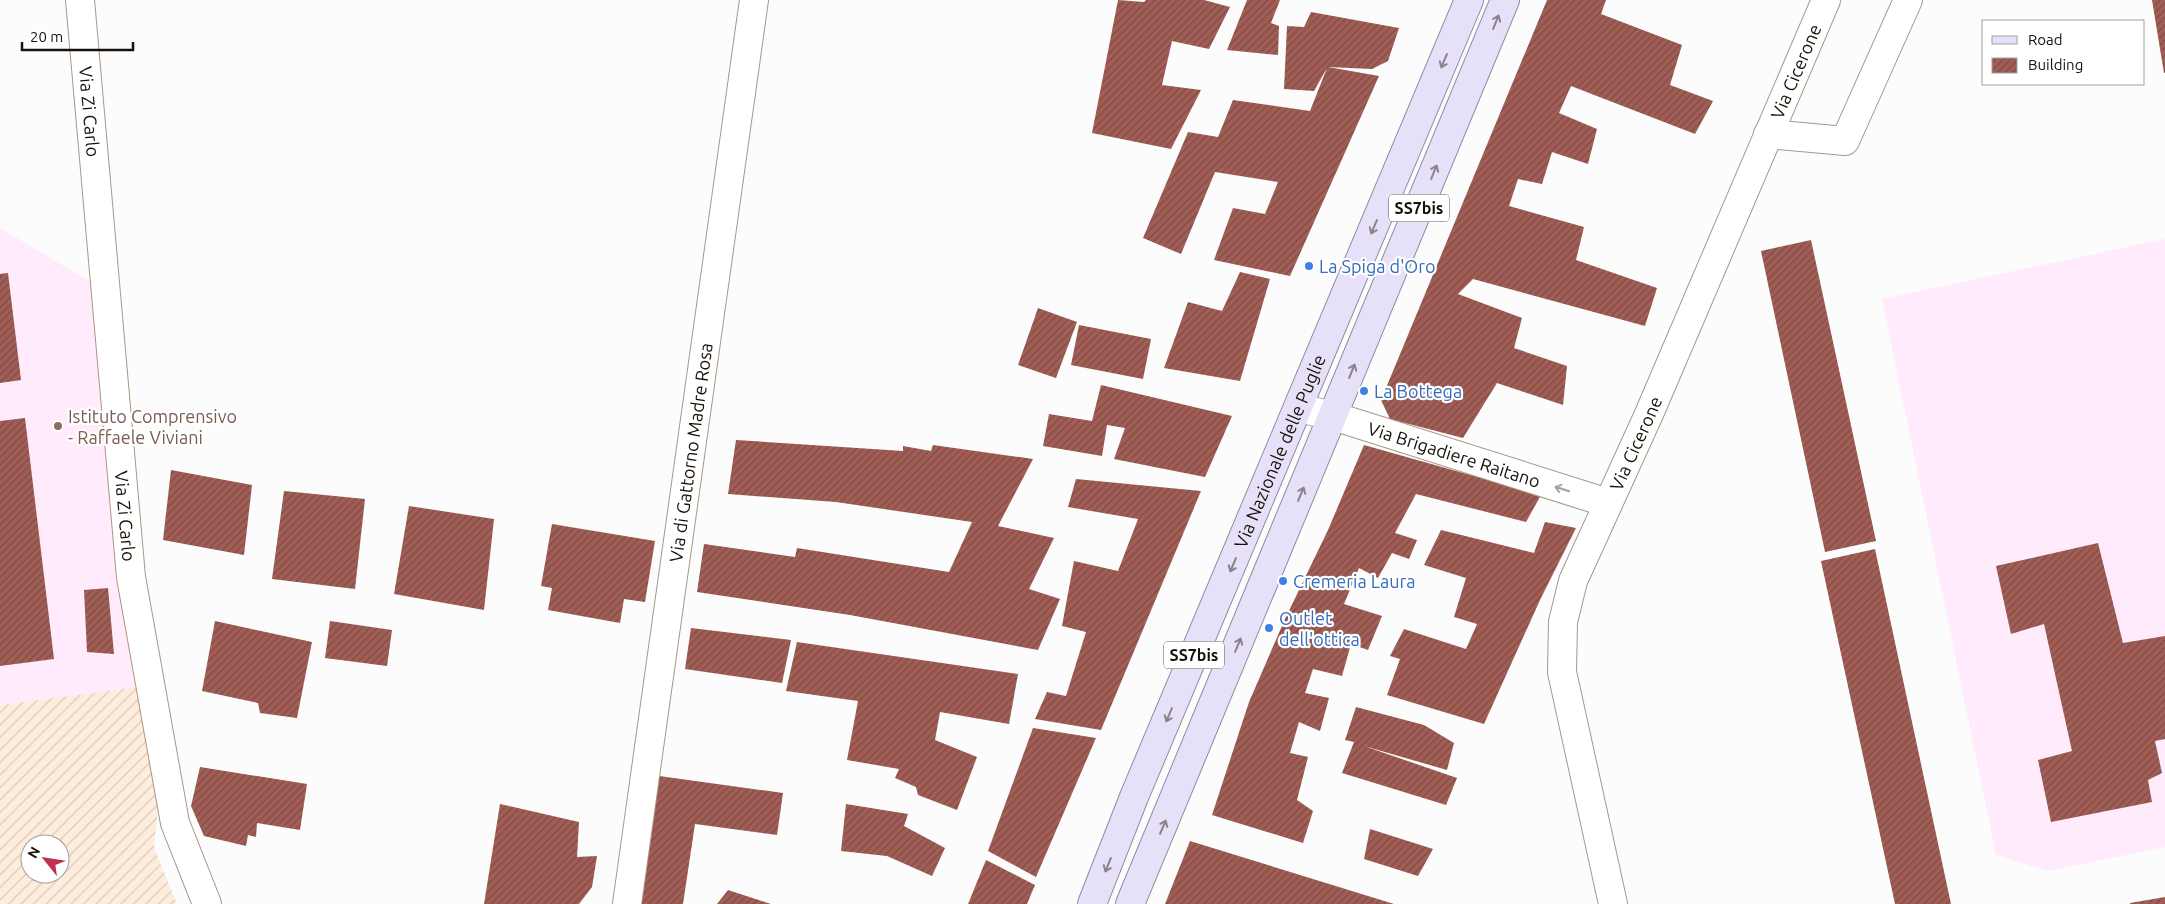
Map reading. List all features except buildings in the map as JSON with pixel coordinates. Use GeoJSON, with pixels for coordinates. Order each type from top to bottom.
{"type":"FeatureCollection","features":[{"type":"Feature","properties":{"kind":"main road","name":"Via Nazionale delle Puglie"},"geometry":{"type":"LineString","coordinates":[[1092,904],[1134,797],[1300,408],[1469,0]]}},
{"type":"Feature","properties":{"kind":"main road","name":"Via Nazionale delle Puglie"},"geometry":{"type":"LineString","coordinates":[[1130,904],[1505,0]]}},
{"type":"Feature","properties":{"kind":"street","name":"Via Zi Carlo"},"geometry":{"type":"LineString","coordinates":[[80,0],[131,577],[176,823],[207,904]]}},
{"type":"Feature","properties":{"kind":"street","name":"Via di Gattorno Madre Rosa"},"geometry":{"type":"LineString","coordinates":[[627,904],[754,0]]}},
{"type":"Feature","properties":{"kind":"street","name":"Via Cicerone"},"geometry":{"type":"LineString","coordinates":[[1613,904],[1562,672],[1563,622],[1573,581],[1826,0]]}},
{"type":"Feature","properties":{"kind":"street"},"geometry":{"type":"LineString","coordinates":[[1768,134],[1845,140],[1908,0]]}},
{"type":"Feature","properties":{"kind":"street","name":"Via Brigadiere Raitano"},"geometry":{"type":"LineString","coordinates":[[1300,408],[1333,416],[1608,503]]}},
{"type":"Feature","properties":{"kind":"shaded area","name":"Istituto Comprensivo - Raffaele Viviani"},"geometry":{"type":"Polygon","coordinates":[[[0,228],[101,288],[144,686],[0,705],[0,228]]]}},
{"type":"Feature","properties":{"kind":"shaded area"},"geometry":{"type":"Polygon","coordinates":[[[2165,239],[2165,847],[2049,871],[1996,855],[1882,299],[2165,239]]]}},
{"type":"Feature","properties":{"kind":"shaded area"},"geometry":{"type":"Polygon","coordinates":[[[144,686],[160,789],[154,848],[177,904],[0,904],[0,705],[144,686]]]}},
{"type":"Feature","properties":{"kind":"place","name":"La Spiga d'Oro"},"geometry":{"type":"Point","coordinates":[1309,266]}},
{"type":"Feature","properties":{"kind":"place","name":"La Bottega"},"geometry":{"type":"Point","coordinates":[1364,391]}},
{"type":"Feature","properties":{"kind":"place","name":"Istituto Comprensivo - Raffaele Viviani"},"geometry":{"type":"Point","coordinates":[58,426]}},
{"type":"Feature","properties":{"kind":"place","name":"Cremeria Laura"},"geometry":{"type":"Point","coordinates":[1283,581]}},
{"type":"Feature","properties":{"kind":"place","name":"Outlet dell'ottica"},"geometry":{"type":"Point","coordinates":[1269,628]}}]}
